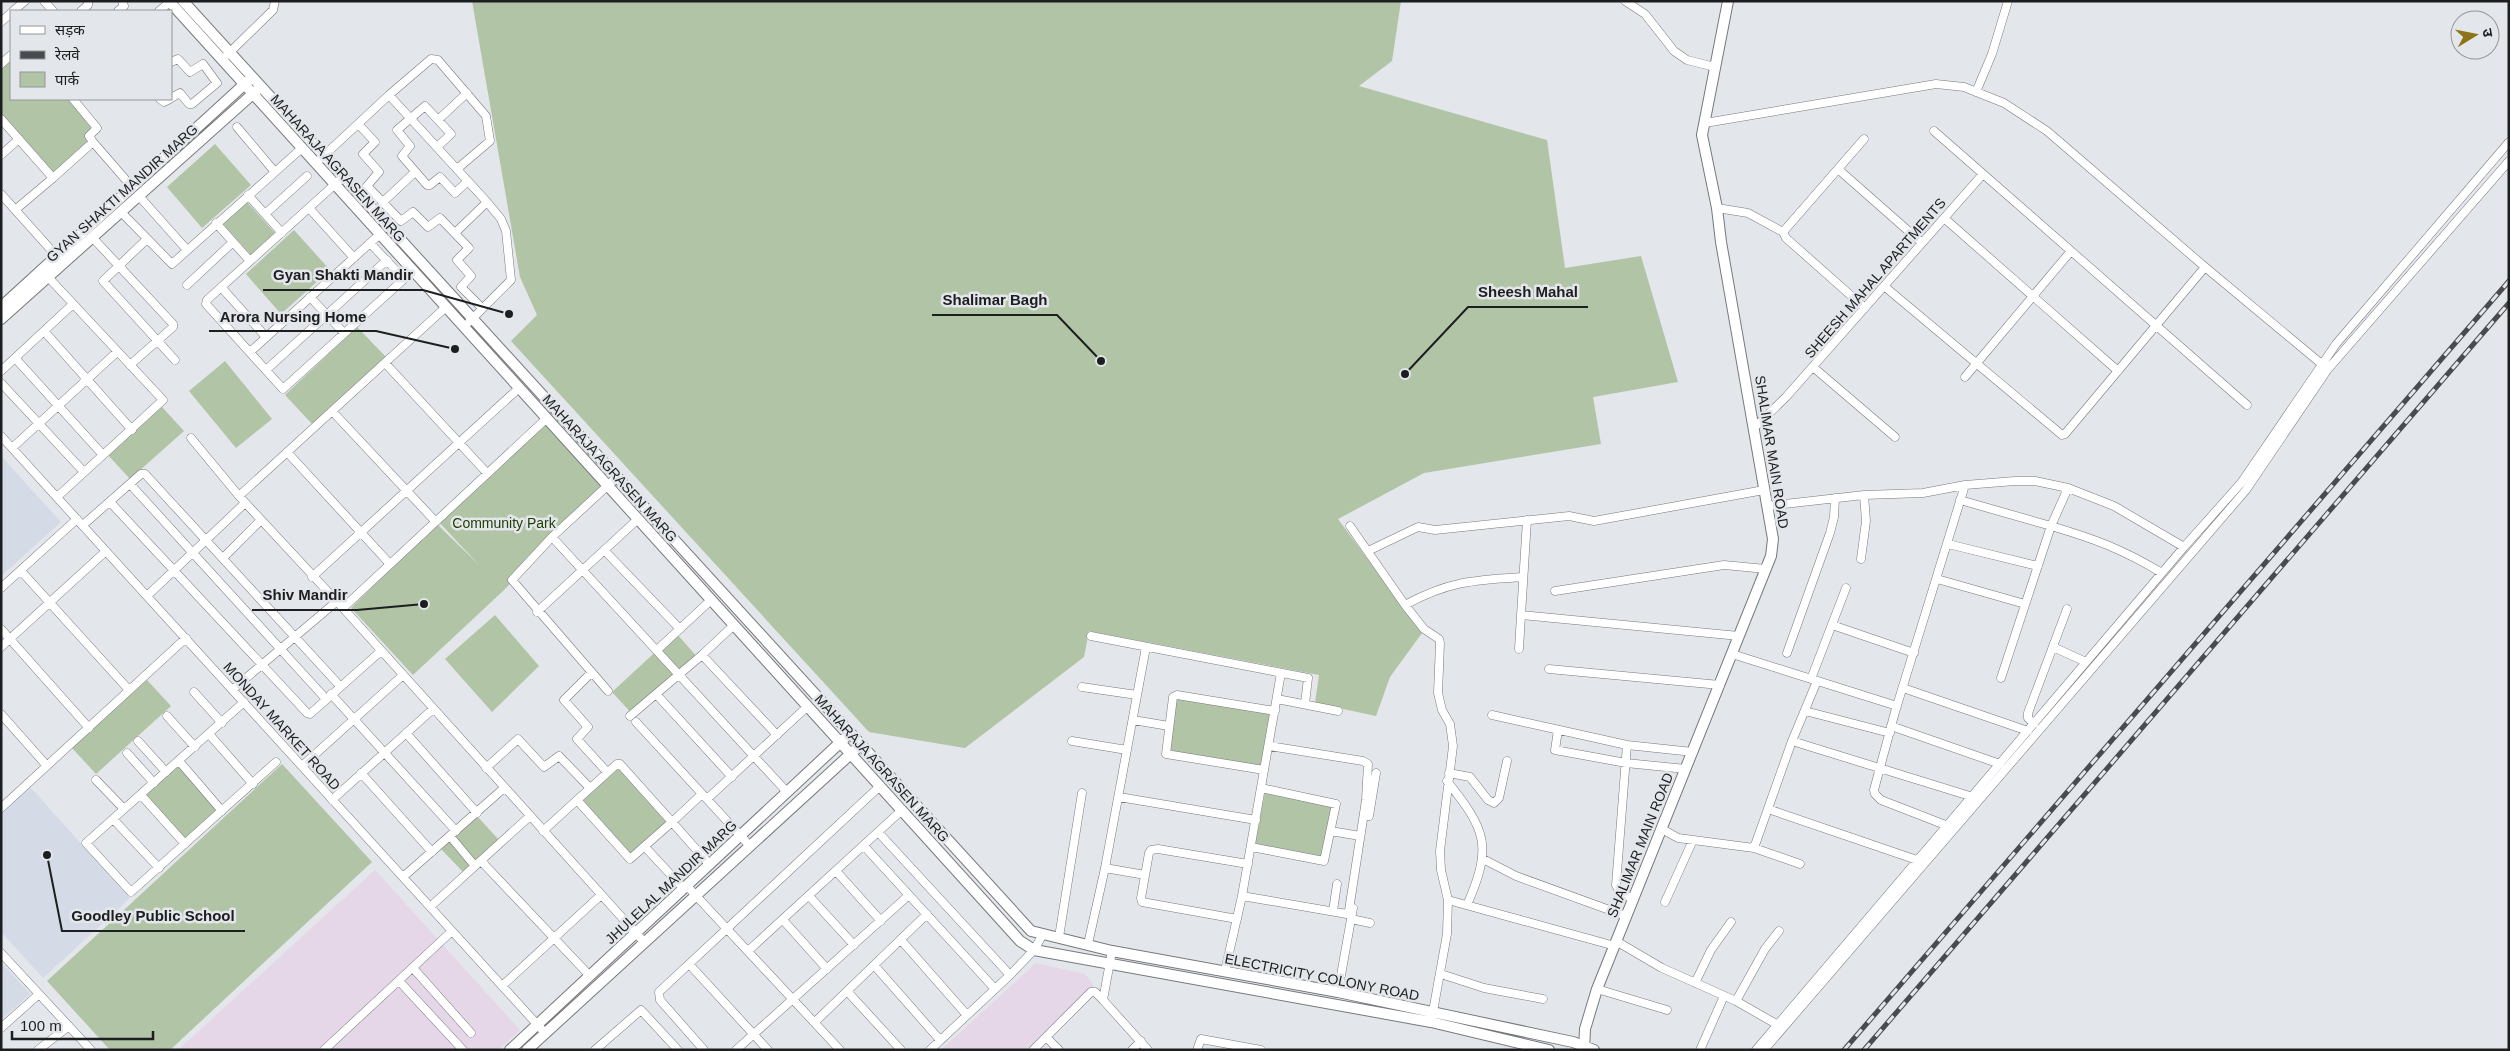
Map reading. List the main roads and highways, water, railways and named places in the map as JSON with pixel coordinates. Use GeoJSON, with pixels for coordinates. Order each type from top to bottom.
{"type":"FeatureCollection","features":[{"type":"Feature","properties":{"kind":"railway"},"geometry":{"type":"LineString","coordinates":[[1844,1050],[2509,281]]}},
{"type":"Feature","properties":{"kind":"railway"},"geometry":{"type":"LineString","coordinates":[[1864,1050],[2509,303]]}},
{"type":"Feature","properties":{"kind":"place","name":"Gyan Shakti Mandir"},"geometry":{"type":"Point","coordinates":[509,314]}},
{"type":"Feature","properties":{"kind":"place","name":"Arora Nursing Home"},"geometry":{"type":"Point","coordinates":[455,349]}},
{"type":"Feature","properties":{"kind":"place","name":"Shalimar Bagh"},"geometry":{"type":"Point","coordinates":[1101,361]}},
{"type":"Feature","properties":{"kind":"place","name":"Sheesh Mahal"},"geometry":{"type":"Point","coordinates":[1405,374]}},
{"type":"Feature","properties":{"kind":"place","name":"Shiv Mandir"},"geometry":{"type":"Point","coordinates":[424,604]}},
{"type":"Feature","properties":{"kind":"place","name":"Goodley Public School"},"geometry":{"type":"Point","coordinates":[47,855]}},
{"type":"Feature","properties":{"kind":"park label","name":"Community Park"},"geometry":{"type":"Point","coordinates":[504,523]}}]}
